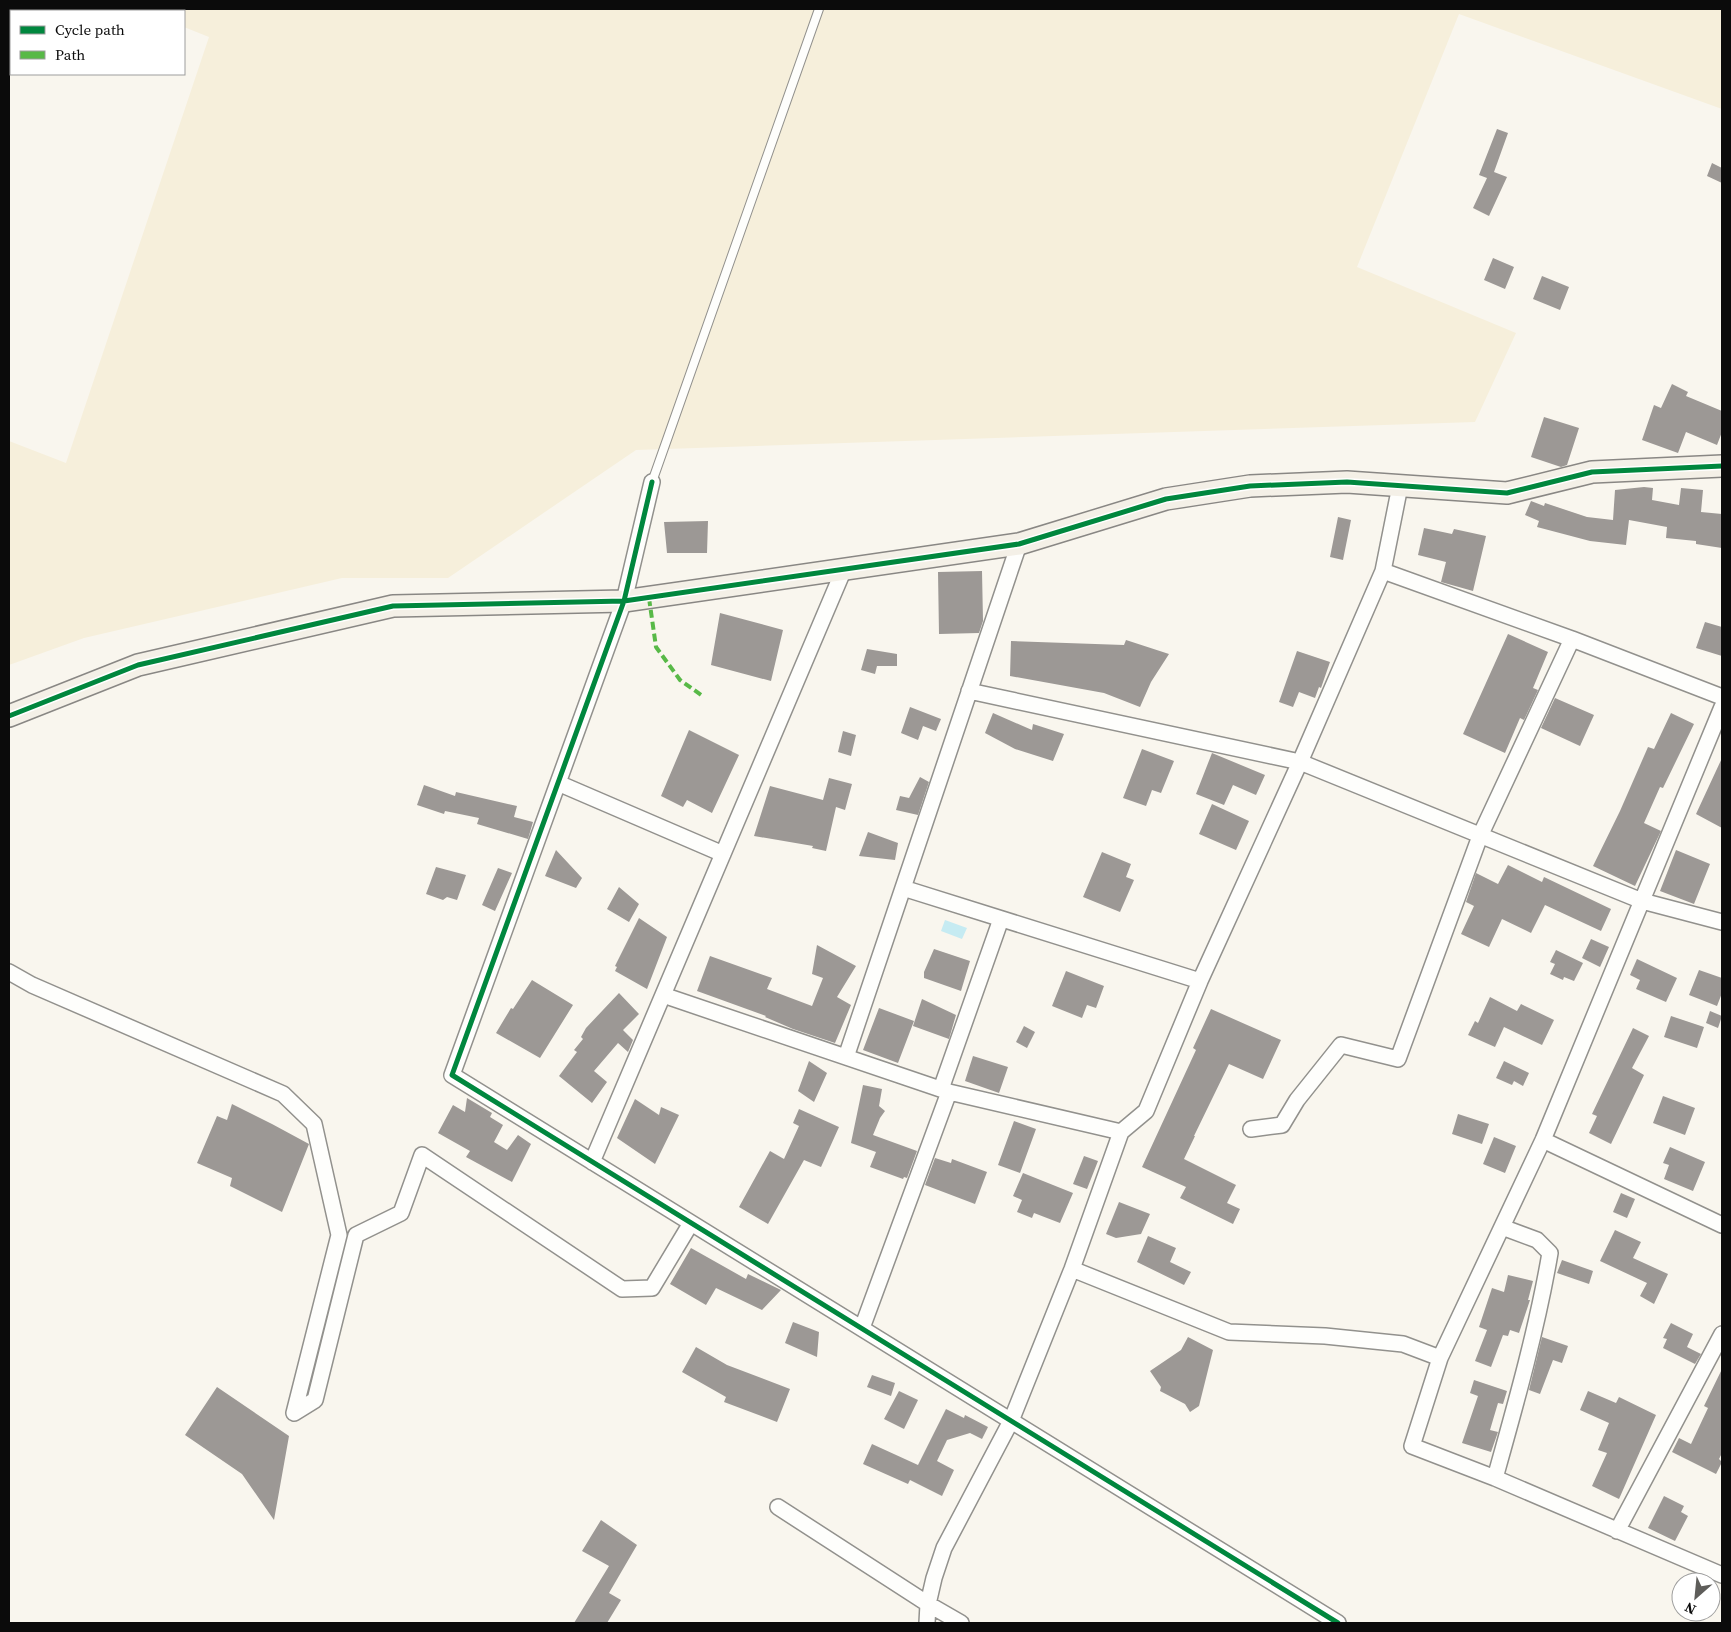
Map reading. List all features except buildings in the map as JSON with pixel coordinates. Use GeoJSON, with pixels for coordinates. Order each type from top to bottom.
{"type":"FeatureCollection","features":[{"type":"Feature","properties":{"kind":"street"},"geometry":{"type":"LineString","coordinates":[[9,716],[138,665],[393,606],[624,601],[1019,544],[1166,499],[1250,486],[1347,482],[1506,493],[1592,472],[1722,466]]}},
{"type":"Feature","properties":{"kind":"street"},"geometry":{"type":"LineString","coordinates":[[652,482],[624,601],[452,1075],[1338,1623]]}},
{"type":"Feature","properties":{"kind":"street"},"geometry":{"type":"LineString","coordinates":[[927,1623],[928,1604],[944,1548],[1011,1421],[1072,1269],[1121,1132],[1146,1111],[1200,981],[1300,762],[1383,571],[1400,486]]}},
{"type":"Feature","properties":{"kind":"street"},"geometry":{"type":"LineString","coordinates":[[846,1057],[1019,544]]}},
{"type":"Feature","properties":{"kind":"street"},"geometry":{"type":"LineString","coordinates":[[592,1162],[844,569]]}},
{"type":"Feature","properties":{"kind":"street"},"geometry":{"type":"LineString","coordinates":[[1383,571],[1572,639],[1722,697]]}},
{"type":"Feature","properties":{"kind":"street"},"geometry":{"type":"LineString","coordinates":[[1251,1129],[1282,1125],[1297,1100],[1341,1045],[1398,1059],[1480,836],[1572,639]]}},
{"type":"Feature","properties":{"kind":"street"},"geometry":{"type":"LineString","coordinates":[[969,691],[1300,762],[1642,901],[1722,922]]}},
{"type":"Feature","properties":{"kind":"street"},"geometry":{"type":"LineString","coordinates":[[1722,707],[1543,1140],[1440,1358],[1412,1446],[1495,1478],[1617,1532],[1722,1575]]}},
{"type":"Feature","properties":{"kind":"street"},"geometry":{"type":"LineString","coordinates":[[558,783],[723,854]]}},
{"type":"Feature","properties":{"kind":"street"},"geometry":{"type":"LineString","coordinates":[[903,888],[1200,981]]}},
{"type":"Feature","properties":{"kind":"street"},"geometry":{"type":"LineString","coordinates":[[862,1328],[945,1090],[1001,919]]}},
{"type":"Feature","properties":{"kind":"street"},"geometry":{"type":"LineString","coordinates":[[9,972],[32,985],[283,1094],[314,1124],[339,1235],[294,1413],[315,1400],[356,1235],[401,1213],[422,1155],[622,1289],[652,1288],[692,1223]]}},
{"type":"Feature","properties":{"kind":"street"},"geometry":{"type":"LineString","coordinates":[[663,995],[945,1090],[1121,1132]]}},
{"type":"Feature","properties":{"kind":"street"},"geometry":{"type":"LineString","coordinates":[[1543,1140],[1722,1225]]}},
{"type":"Feature","properties":{"kind":"street"},"geometry":{"type":"LineString","coordinates":[[1495,1478],[1517,1400],[1541,1302],[1550,1253],[1537,1240],[1502,1227]]}},
{"type":"Feature","properties":{"kind":"street"},"geometry":{"type":"LineString","coordinates":[[1072,1269],[1229,1332],[1325,1336],[1403,1344],[1440,1358]]}},
{"type":"Feature","properties":{"kind":"street"},"geometry":{"type":"LineString","coordinates":[[1617,1532],[1716,1361],[1722,1334]]}},
{"type":"Feature","properties":{"kind":"street"},"geometry":{"type":"LineString","coordinates":[[778,1507],[928,1604],[961,1623]]}},
{"type":"Feature","properties":{"kind":"lane"},"geometry":{"type":"LineString","coordinates":[[652,482],[819,9]]}},
{"type":"Feature","properties":{"kind":"shaded area"},"geometry":{"type":"Polygon","coordinates":[[[134,9],[1722,9],[1722,109],[1459,14],[1357,267],[1516,333],[1475,422],[636,450],[448,578],[342,578],[84,638],[9,665],[9,441],[66,463],[209,37],[185,27],[185,10],[134,9]]]}},
{"type":"Feature","properties":{"kind":"water"},"geometry":{"type":"Polygon","coordinates":[[[945,920],[967,928],[962,939],[941,931],[945,920]]]}},
{"type":"Feature","properties":{"kind":"marked path"},"geometry":{"type":"LineString","coordinates":[[649,598],[656,647],[680,680],[704,697]]}},
{"type":"Feature","properties":{"kind":"cycle path"},"geometry":{"type":"LineString","coordinates":[[9,716],[138,665],[393,606],[624,601],[1019,544],[1166,499],[1250,486],[1347,482],[1507,493],[1592,472],[1722,466]]}},
{"type":"Feature","properties":{"kind":"cycle path"},"geometry":{"type":"LineString","coordinates":[[652,482],[624,601],[452,1075],[1338,1623]]}}]}
